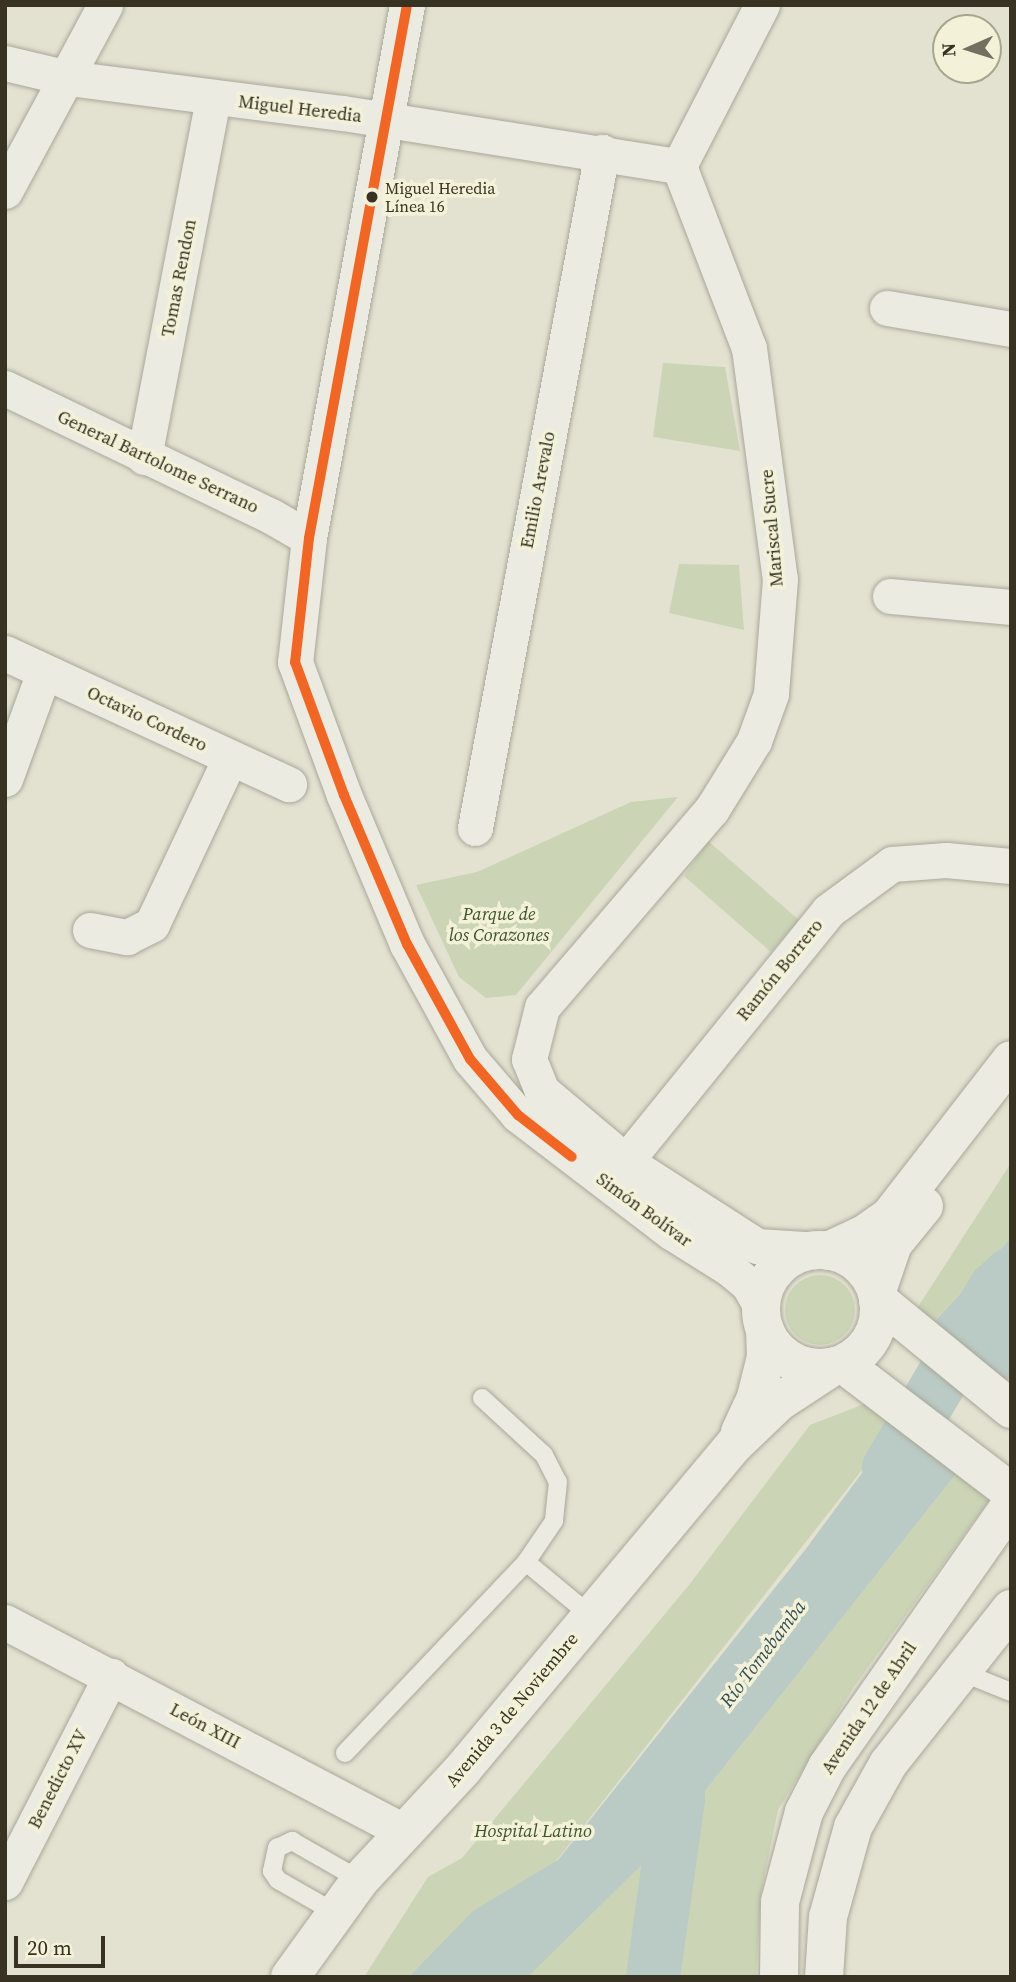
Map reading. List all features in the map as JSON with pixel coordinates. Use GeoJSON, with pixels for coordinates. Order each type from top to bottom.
{"type":"FeatureCollection","features":[{"type":"Feature","properties":{"kind":"street"},"geometry":{"type":"LineString","coordinates":[[5,191],[105,5]]}},
{"type":"Feature","properties":{"kind":"street","name":"Simón Bolívar"},"geometry":{"type":"LineString","coordinates":[[407,5],[389,121],[309,538],[295,662],[344,796],[407,944],[470,1059],[518,1115],[616,1173],[757,1246],[824,1250]]}},
{"type":"Feature","properties":{"kind":"street"},"geometry":{"type":"LineString","coordinates":[[679,166],[762,5]]}},
{"type":"Feature","properties":{"kind":"street","name":"Miguel Heredia"},"geometry":{"type":"LineString","coordinates":[[5,63],[68,78],[389,121],[679,166]]}},
{"type":"Feature","properties":{"kind":"street","name":"Tomas Rendon"},"geometry":{"type":"LineString","coordinates":[[144,457],[213,98]]}},
{"type":"Feature","properties":{"kind":"street","name":"Emilio Arevalo"},"geometry":{"type":"LineString","coordinates":[[475,828],[602,152]]}},
{"type":"Feature","properties":{"kind":"street","name":"Mariscal Sucre"},"geometry":{"type":"LineString","coordinates":[[542,1007],[712,809],[754,741],[772,694],[780,579],[749,348],[679,166]]}},
{"type":"Feature","properties":{"kind":"street"},"geometry":{"type":"LineString","coordinates":[[887,308],[1011,329]]}},
{"type":"Feature","properties":{"kind":"street","name":"General Bartolome Serrano"},"geometry":{"type":"LineString","coordinates":[[5,388],[271,516],[309,538]]}},
{"type":"Feature","properties":{"kind":"street"},"geometry":{"type":"LineString","coordinates":[[890,596],[1011,607]]}},
{"type":"Feature","properties":{"kind":"street","name":"Octavio Cordero"},"geometry":{"type":"LineString","coordinates":[[5,653],[289,784]]}},
{"type":"Feature","properties":{"kind":"street"},"geometry":{"type":"LineString","coordinates":[[5,779],[44,672]]}},
{"type":"Feature","properties":{"kind":"street"},"geometry":{"type":"LineString","coordinates":[[90,930],[127,937],[152,924],[230,758]]}},
{"type":"Feature","properties":{"kind":"street","name":"Ramón Borrero"},"geometry":{"type":"LineString","coordinates":[[616,1173],[828,911],[892,864],[946,860],[1011,866]]}},
{"type":"Feature","properties":{"kind":"street","name":"Simón Bolívar"},"geometry":{"type":"LineString","coordinates":[[542,1007],[529,1059],[542,1091],[616,1173],[739,1276],[764,1319]]}},
{"type":"Feature","properties":{"kind":"street"},"geometry":{"type":"LineString","coordinates":[[1007,1493],[843,1368],[792,1361],[764,1319],[770,1279],[779,1267],[805,1252],[824,1250],[863,1235],[890,1216],[1011,1060]]}},
{"type":"Feature","properties":{"kind":"street"},"geometry":{"type":"LineString","coordinates":[[843,1368],[872,1338],[883,1301],[893,1244],[1011,1096]]}},
{"type":"Feature","properties":{"kind":"street"},"geometry":{"type":"LineString","coordinates":[[824,1250],[863,1268],[883,1301],[1011,1409]]}},
{"type":"Feature","properties":{"kind":"street","name":"Avenida 3 de Noviembre"},"geometry":{"type":"LineString","coordinates":[[735,1444],[756,1397],[766,1357],[764,1319]]}},
{"type":"Feature","properties":{"kind":"street","name":"Avenida 3 de Noviembre"},"geometry":{"type":"LineString","coordinates":[[290,1977],[334,1912],[360,1880],[405,1832],[591,1616],[735,1444],[779,1402],[843,1368]]}},
{"type":"Feature","properties":{"kind":"street","name":"Avenida 12 de Abril"},"geometry":{"type":"LineString","coordinates":[[780,1976],[780,1902],[804,1812],[827,1766],[1007,1493]]}},
{"type":"Feature","properties":{"kind":"street"},"geometry":{"type":"LineString","coordinates":[[824,1977],[828,1917],[853,1827],[888,1764],[957,1671],[1009,1612]]}},
{"type":"Feature","properties":{"kind":"street","name":"León XIII"},"geometry":{"type":"LineString","coordinates":[[5,1622],[405,1832]]}},
{"type":"Feature","properties":{"kind":"street","name":"Benedicto XV"},"geometry":{"type":"LineString","coordinates":[[5,1882],[111,1676]]}},
{"type":"Feature","properties":{"kind":"lane"},"geometry":{"type":"LineString","coordinates":[[345,1753],[526,1562],[554,1521],[558,1482],[544,1455],[482,1398]]}},
{"type":"Feature","properties":{"kind":"lane"},"geometry":{"type":"LineString","coordinates":[[526,1562],[591,1616]]}},
{"type":"Feature","properties":{"kind":"lane"},"geometry":{"type":"LineString","coordinates":[[957,1671],[1011,1692]]}},
{"type":"Feature","properties":{"kind":"lane"},"geometry":{"type":"LineString","coordinates":[[334,1912],[278,1880],[272,1871],[277,1848],[292,1841],[360,1880]]}},
{"type":"Feature","properties":{"kind":"green space"},"geometry":{"type":"Polygon","coordinates":[[[663,363],[725,367],[740,451],[653,437],[663,363]]]}},
{"type":"Feature","properties":{"kind":"green space"},"geometry":{"type":"Polygon","coordinates":[[[679,564],[739,565],[744,630],[669,613],[679,564]]]}},
{"type":"Feature","properties":{"kind":"green space","name":"Parque de los Corazones"},"geometry":{"type":"Polygon","coordinates":[[[678,797],[516,995],[486,998],[459,977],[416,885],[477,872],[631,802],[678,797]]]}},
{"type":"Feature","properties":{"kind":"green space"},"geometry":{"type":"Polygon","coordinates":[[[708,841],[799,920],[771,952],[684,876],[708,841]]]}},
{"type":"Feature","properties":{"kind":"green space"},"geometry":{"type":"Polygon","coordinates":[[[1011,1163],[1011,1238],[929,1327],[912,1316],[1011,1163]]]}},
{"type":"Feature","properties":{"kind":"green space"},"geometry":{"type":"Polygon","coordinates":[[[820,1275],[845,1285],[855,1310],[845,1335],[820,1345],[795,1335],[785,1310],[795,1285],[820,1275]]]}},
{"type":"Feature","properties":{"kind":"green space","name":"Hospital Latino"},"geometry":{"type":"Polygon","coordinates":[[[877,1399],[902,1419],[557,1860],[419,1977],[364,1977],[428,1877],[462,1858],[689,1585],[810,1425],[877,1399]]]}},
{"type":"Feature","properties":{"kind":"green space"},"geometry":{"type":"Polygon","coordinates":[[[959,1470],[992,1496],[853,1688],[778,1810],[761,1893],[756,1977],[528,1977],[663,1844],[959,1470]]]}},
{"type":"Feature","properties":{"kind":"water"},"geometry":{"type":"Polygon","coordinates":[[[1011,1238],[1011,1375],[1001,1391],[925,1332],[1011,1238]]]}},
{"type":"Feature","properties":{"kind":"water"},"geometry":{"type":"Polygon","coordinates":[[[902,1419],[959,1470],[663,1844],[528,1977],[409,1977],[473,1911],[558,1860],[805,1550],[902,1419]]]}},
{"type":"Feature","properties":{"kind":"waterway","name":"Río Tomebamba"},"geometry":{"type":"LineString","coordinates":[[889,1468],[995,1289],[1011,1274]]}},
{"type":"Feature","properties":{"kind":"waterway"},"geometry":{"type":"LineString","coordinates":[[653,1977],[678,1799],[677,1758]]}},
{"type":"Feature","properties":{"kind":"transit line"},"geometry":{"type":"LineString","coordinates":[[407,5],[309,538],[295,662],[344,795],[407,944],[470,1059],[518,1115],[572,1157]]}},
{"type":"Feature","properties":{"kind":"place","name":"Miguel Heredia Línea 16"},"geometry":{"type":"Point","coordinates":[372,197]}}]}
